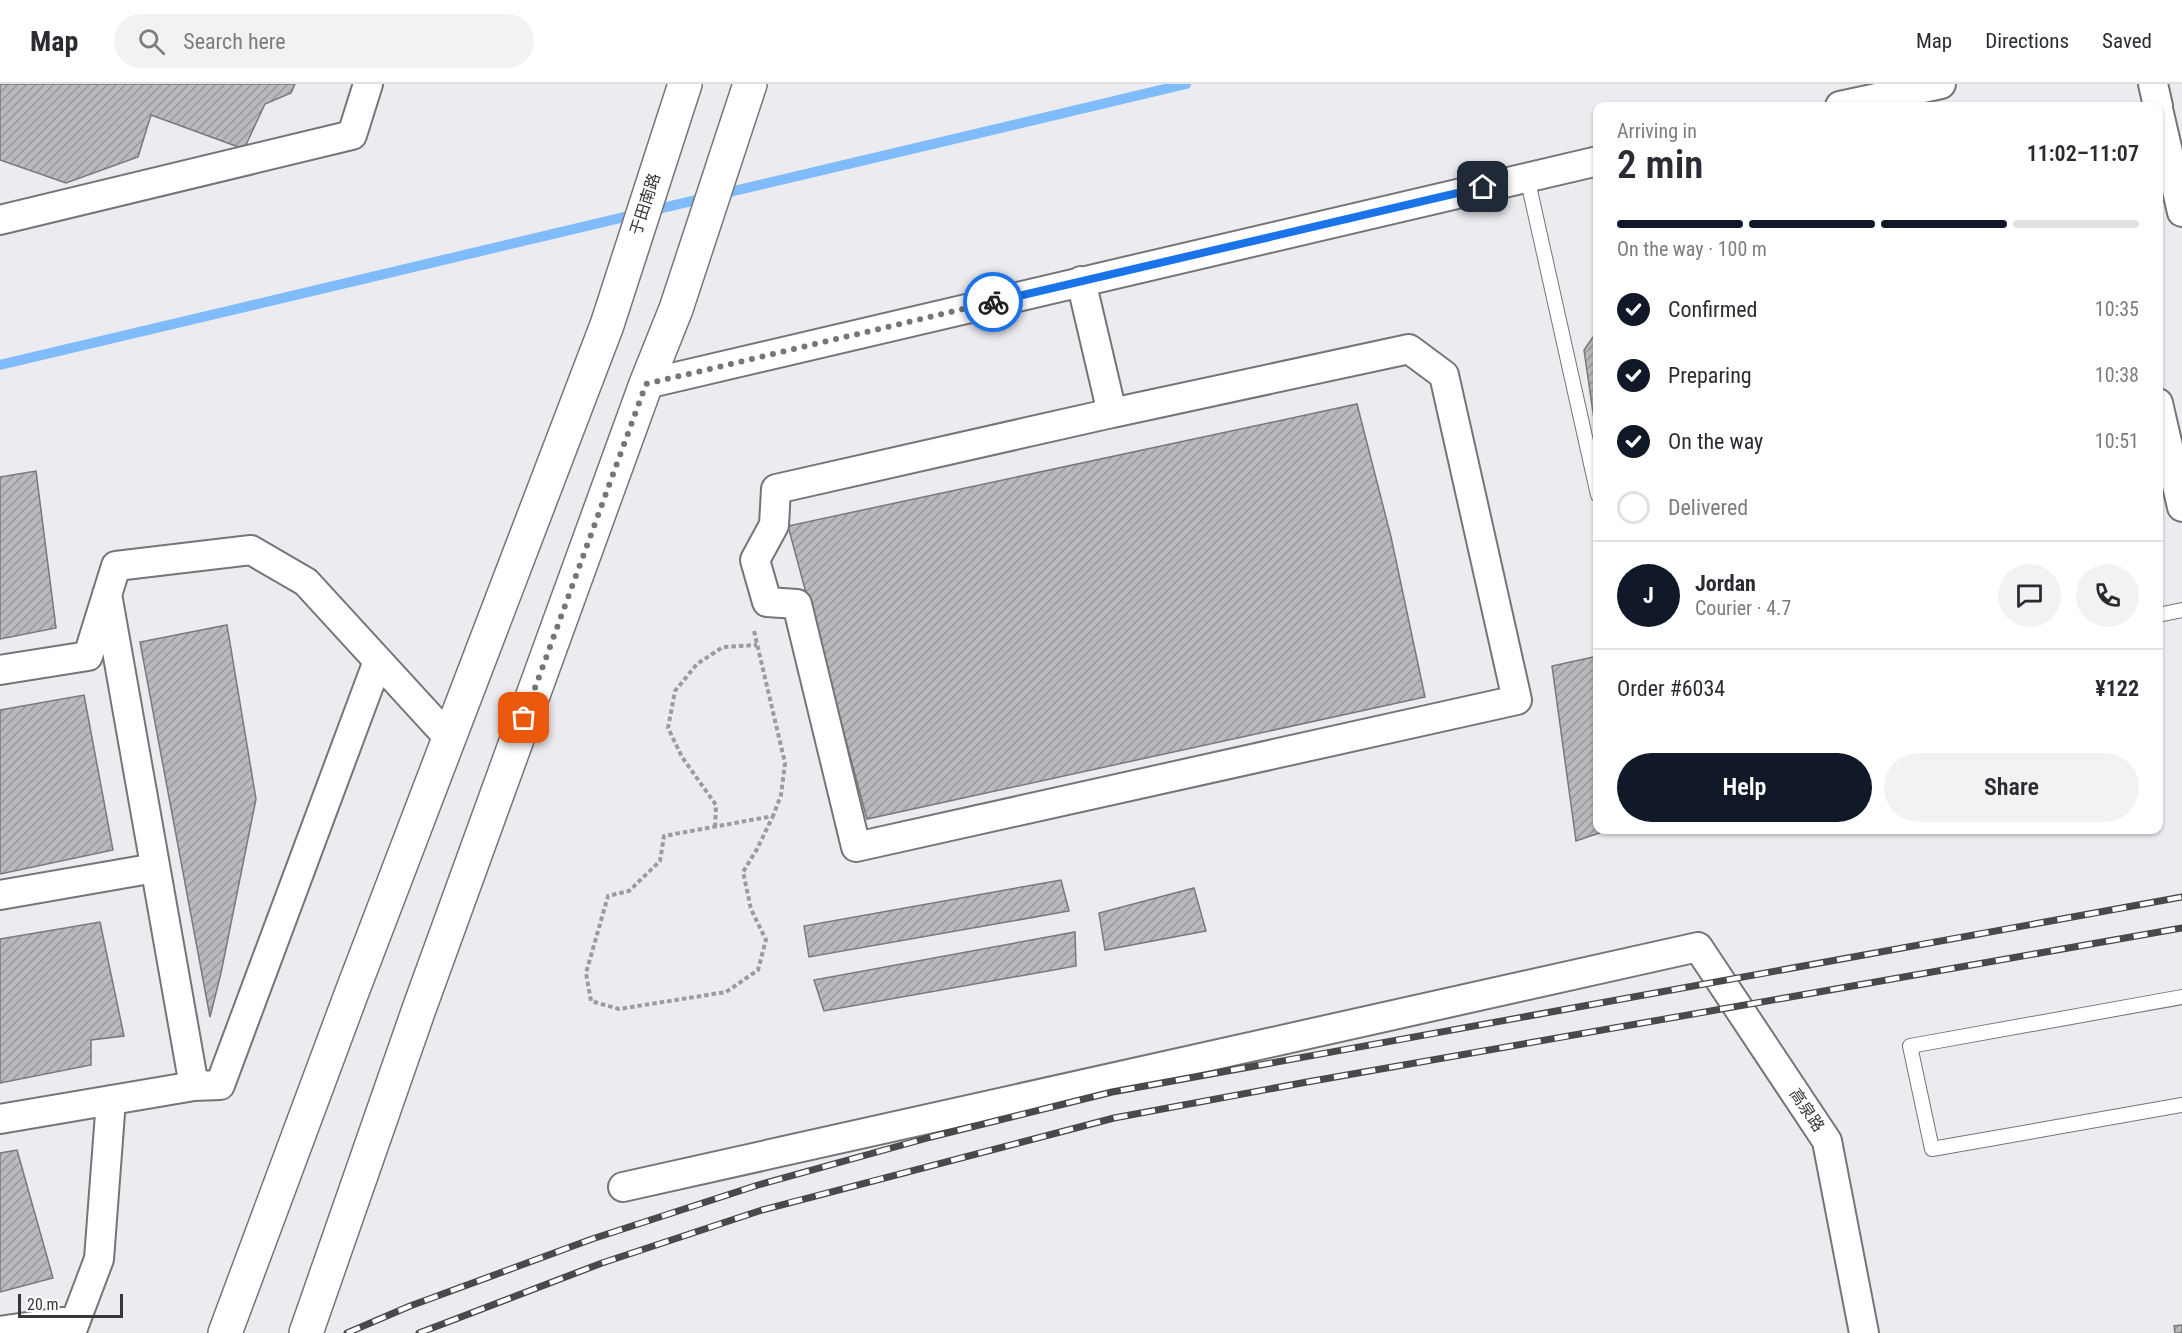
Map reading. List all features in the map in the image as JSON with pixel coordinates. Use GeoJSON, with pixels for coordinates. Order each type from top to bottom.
{"type":"FeatureCollection","features":[{"type":"Feature","properties":{"kind":"street"},"geometry":{"type":"LineString","coordinates":[[0,220],[352,135],[368,84]]}},
{"type":"Feature","properties":{"kind":"street","name":"于田南路"},"geometry":{"type":"LineString","coordinates":[[225,1333],[607,325],[685,84]]}},
{"type":"Feature","properties":{"kind":"street"},"geometry":{"type":"LineString","coordinates":[[1858,102],[1941,84]]}},
{"type":"Feature","properties":{"kind":"street"},"geometry":{"type":"LineString","coordinates":[[2153,84],[2157,102]]}},
{"type":"Feature","properties":{"kind":"street"},"geometry":{"type":"LineString","coordinates":[[306,1333],[415,1020],[675,309],[746,96]]}},
{"type":"Feature","properties":{"kind":"street"},"geometry":{"type":"LineString","coordinates":[[2163,130],[2182,212]]}},
{"type":"Feature","properties":{"kind":"street"},"geometry":{"type":"LineString","coordinates":[[646,384],[1593,162]]}},
{"type":"Feature","properties":{"kind":"street"},"geometry":{"type":"LineString","coordinates":[[1081,281],[1112,413]]}},
{"type":"Feature","properties":{"kind":"street"},"geometry":{"type":"LineString","coordinates":[[1409,349],[1444,375],[1517,700],[856,847],[796,604],[767,602],[755,560],[774,525],[776,489],[1112,413],[1409,349]]}},
{"type":"Feature","properties":{"kind":"street"},"geometry":{"type":"LineString","coordinates":[[2163,425],[2182,507]]}},
{"type":"Feature","properties":{"kind":"street"},"geometry":{"type":"LineString","coordinates":[[0,670],[88,656],[116,566],[251,550],[306,582],[449,738]]}},
{"type":"Feature","properties":{"kind":"street"},"geometry":{"type":"LineString","coordinates":[[107,594],[194,1086]]}},
{"type":"Feature","properties":{"kind":"street"},"geometry":{"type":"LineString","coordinates":[[0,1119],[194,1086],[220,1085],[378,661]]}},
{"type":"Feature","properties":{"kind":"street"},"geometry":{"type":"LineString","coordinates":[[0,896],[155,868]]}},
{"type":"Feature","properties":{"kind":"street","name":"高泉路"},"geometry":{"type":"LineString","coordinates":[[623,1187],[1698,947],[1827,1141],[1863,1333]]}},
{"type":"Feature","properties":{"kind":"street"},"geometry":{"type":"LineString","coordinates":[[0,1331],[74,1327],[99,1259],[111,1100]]}},
{"type":"Feature","properties":{"kind":"lane"},"geometry":{"type":"LineString","coordinates":[[1527,177],[1593,473]]}},
{"type":"Feature","properties":{"kind":"lane"},"geometry":{"type":"LineString","coordinates":[[2163,614],[2182,609]]}},
{"type":"Feature","properties":{"kind":"lane"},"geometry":{"type":"LineString","coordinates":[[2182,997],[1910,1046],[1932,1149],[2182,1105]]}},
{"type":"Feature","properties":{"kind":"path"},"geometry":{"type":"LineString","coordinates":[[767,602],[749,612],[785,764],[781,795],[773,816],[743,872],[751,909],[766,940],[758,970],[726,992],[619,1009],[591,1001],[586,973],[608,896],[629,891],[660,861],[664,836],[773,816]]}},
{"type":"Feature","properties":{"kind":"path"},"geometry":{"type":"LineString","coordinates":[[715,827],[716,805],[682,757],[668,728],[675,691],[697,664],[723,647],[757,645]]}},
{"type":"Feature","properties":{"kind":"building"},"geometry":{"type":"Polygon","coordinates":[[[0,84],[295,84],[291,93],[265,104],[244,149],[151,115],[138,157],[66,183],[0,160],[0,84]]]}},
{"type":"Feature","properties":{"kind":"building"},"geometry":{"type":"Polygon","coordinates":[[[1593,337],[1593,412],[1584,350],[1593,337]]]}},
{"type":"Feature","properties":{"kind":"building"},"geometry":{"type":"Polygon","coordinates":[[[1357,404],[1391,537],[1425,697],[867,819],[788,526],[1357,404]]]}},
{"type":"Feature","properties":{"kind":"building"},"geometry":{"type":"Polygon","coordinates":[[[36,471],[56,628],[0,639],[0,477],[36,471]]]}},
{"type":"Feature","properties":{"kind":"building"},"geometry":{"type":"Polygon","coordinates":[[[227,625],[256,799],[210,1017],[140,642],[227,625]]]}},
{"type":"Feature","properties":{"kind":"building"},"geometry":{"type":"Polygon","coordinates":[[[1593,657],[1593,834],[1596,834],[1576,841],[1552,666],[1593,657]]]}},
{"type":"Feature","properties":{"kind":"building"},"geometry":{"type":"Polygon","coordinates":[[[84,695],[113,850],[0,874],[0,710],[84,695]]]}},
{"type":"Feature","properties":{"kind":"building"},"geometry":{"type":"Polygon","coordinates":[[[1061,880],[1069,911],[809,957],[804,926],[1061,880]]]}},
{"type":"Feature","properties":{"kind":"building"},"geometry":{"type":"Polygon","coordinates":[[[1194,888],[1206,931],[1105,950],[1099,913],[1194,888]]]}},
{"type":"Feature","properties":{"kind":"building"},"geometry":{"type":"Polygon","coordinates":[[[100,922],[124,1036],[91,1040],[91,1065],[0,1083],[0,939],[100,922]]]}},
{"type":"Feature","properties":{"kind":"building"},"geometry":{"type":"Polygon","coordinates":[[[1075,932],[1076,966],[824,1011],[814,980],[1075,932]]]}},
{"type":"Feature","properties":{"kind":"building"},"geometry":{"type":"Polygon","coordinates":[[[17,1150],[53,1278],[0,1292],[0,1153],[17,1150]]]}},
{"type":"Feature","properties":{"kind":"building"},"geometry":{"type":"Polygon","coordinates":[[[2182,1325],[2182,1333],[2175,1333],[2174,1326],[2182,1325]]]}},
{"type":"Feature","properties":{"kind":"waterway"},"geometry":{"type":"LineString","coordinates":[[0,365],[1186,84]]}},
{"type":"Feature","properties":{"kind":"railway"},"geometry":{"type":"LineString","coordinates":[[347,1333],[410,1306],[592,1239],[758,1185],[931,1137],[1112,1092],[2182,897]]}},
{"type":"Feature","properties":{"kind":"railway"},"geometry":{"type":"LineString","coordinates":[[419,1333],[602,1263],[762,1210],[1114,1118],[2182,928]]}},
{"type":"Feature","properties":{"kind":"way so far"},"geometry":{"type":"LineString","coordinates":[[524,718],[646,384],[993,302]]}},
{"type":"Feature","properties":{"kind":"route"},"geometry":{"type":"LineString","coordinates":[[993,302],[1483,187]]}}]}
